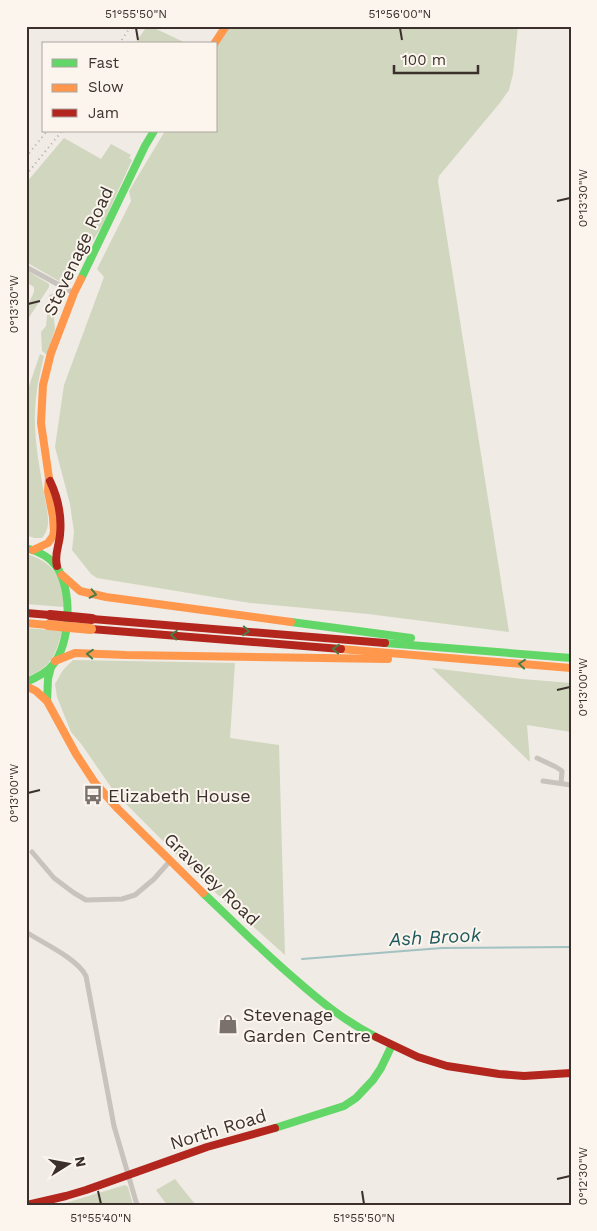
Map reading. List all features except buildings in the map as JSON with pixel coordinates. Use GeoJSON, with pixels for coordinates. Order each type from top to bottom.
{"type":"FeatureCollection","features":[{"type":"Feature","properties":{"kind":"main road"},"geometry":{"type":"LineString","coordinates":[[215,42],[226,26]]}},
{"type":"Feature","properties":{"kind":"main road","name":"Stevenage Road"},"geometry":{"type":"LineString","coordinates":[[54,663],[63,644],[67,616],[66,593],[55,556],[59,541],[60,523],[42,441],[43,385],[51,353],[74,293],[153,132]]}},
{"type":"Feature","properties":{"kind":"main road","name":"Stevenage Road"},"geometry":{"type":"LineString","coordinates":[[28,549],[45,545],[53,536],[54,525],[48,491],[49,478]]}},
{"type":"Feature","properties":{"kind":"main road"},"geometry":{"type":"LineString","coordinates":[[28,549],[44,556],[80,591],[130,600],[358,630],[465,648]]}},
{"type":"Feature","properties":{"kind":"main road"},"geometry":{"type":"LineString","coordinates":[[26,613],[49,620],[571,668]]}},
{"type":"Feature","properties":{"kind":"main road"},"geometry":{"type":"LineString","coordinates":[[26,623],[49,620]]}},
{"type":"Feature","properties":{"kind":"main road"},"geometry":{"type":"LineString","coordinates":[[92,624],[465,648],[571,658]]}},
{"type":"Feature","properties":{"kind":"main road"},"geometry":{"type":"LineString","coordinates":[[26,682],[39,676],[54,663],[76,653],[356,659],[437,657]]}},
{"type":"Feature","properties":{"kind":"main road"},"geometry":{"type":"LineString","coordinates":[[47,701],[48,675],[54,663]]}},
{"type":"Feature","properties":{"kind":"main road","name":"Graveley Road"},"geometry":{"type":"LineString","coordinates":[[26,686],[36,691],[47,701],[76,754],[95,783],[118,809],[266,954],[326,1006],[363,1030],[392,1045],[418,1057],[447,1066],[524,1076],[571,1073]]}},
{"type":"Feature","properties":{"kind":"main road","name":"North Road"},"geometry":{"type":"LineString","coordinates":[[27,1205],[66,1196],[207,1148],[344,1106],[356,1098],[373,1080],[392,1045]]}},
{"type":"Feature","properties":{"kind":"street"},"geometry":{"type":"LineString","coordinates":[[26,267],[74,293]]}},
{"type":"Feature","properties":{"kind":"street"},"geometry":{"type":"LineString","coordinates":[[537,758],[562,771],[561,784]]}},
{"type":"Feature","properties":{"kind":"street"},"geometry":{"type":"LineString","coordinates":[[543,780],[571,785]]}},
{"type":"Feature","properties":{"kind":"street"},"geometry":{"type":"LineString","coordinates":[[32,852],[54,878],[86,900],[122,899],[135,895],[154,879],[170,861]]}},
{"type":"Feature","properties":{"kind":"street"},"geometry":{"type":"LineString","coordinates":[[26,932],[74,962],[83,970],[86,976],[114,1126],[137,1205]]}},
{"type":"Feature","properties":{"kind":"green space"},"geometry":{"type":"Polygon","coordinates":[[[147,26],[150,26],[184,42],[136,42],[147,26]]]}},
{"type":"Feature","properties":{"kind":"green space"},"geometry":{"type":"Polygon","coordinates":[[[227,26],[518,26],[513,74],[509,90],[439,176],[438,181],[509,632],[368,614],[250,603],[97,578],[91,574],[72,550],[74,532],[70,504],[55,447],[64,385],[104,277],[97,269],[131,201],[129,191],[164,132],[218,132],[218,42],[227,26]]]}},
{"type":"Feature","properties":{"kind":"green space"},"geometry":{"type":"Polygon","coordinates":[[[64,138],[101,159],[111,144],[131,155],[129,158],[132,160],[102,226],[80,261],[72,281],[65,283],[26,262],[26,183],[64,138]]]}},
{"type":"Feature","properties":{"kind":"green space"},"geometry":{"type":"Polygon","coordinates":[[[26,270],[49,284],[49,287],[26,322],[26,309],[34,292],[34,287],[26,282],[26,270]]]}},
{"type":"Feature","properties":{"kind":"green space"},"geometry":{"type":"Polygon","coordinates":[[[56,293],[58,296],[54,319],[55,329],[47,355],[42,351],[41,332],[46,326],[49,295],[56,293]]]}},
{"type":"Feature","properties":{"kind":"green space"},"geometry":{"type":"Polygon","coordinates":[[[40,354],[44,356],[39,377],[35,423],[48,524],[42,538],[34,538],[26,535],[26,395],[40,354]]]}},
{"type":"Feature","properties":{"kind":"green space"},"geometry":{"type":"Polygon","coordinates":[[[26,554],[48,564],[56,573],[62,587],[64,607],[26,604],[26,554]]]}},
{"type":"Feature","properties":{"kind":"green space"},"geometry":{"type":"Polygon","coordinates":[[[26,628],[62,631],[55,653],[47,665],[26,677],[26,628]]]}},
{"type":"Feature","properties":{"kind":"green space"},"geometry":{"type":"Polygon","coordinates":[[[73,660],[235,663],[230,738],[279,745],[285,955],[207,885],[115,793],[71,732],[57,697],[55,684],[63,670],[73,660]]]}},
{"type":"Feature","properties":{"kind":"green space"},"geometry":{"type":"Polygon","coordinates":[[[432,668],[571,683],[571,732],[527,725],[530,762],[432,668]]]}},
{"type":"Feature","properties":{"kind":"green space"},"geometry":{"type":"Polygon","coordinates":[[[175,1179],[196,1205],[167,1205],[156,1190],[175,1179]]]}},
{"type":"Feature","properties":{"kind":"green space"},"geometry":{"type":"Polygon","coordinates":[[[125,1185],[128,1187],[133,1205],[59,1205],[125,1185]]]}},
{"type":"Feature","properties":{"kind":"waterway","name":"Ash Brook"},"geometry":{"type":"LineString","coordinates":[[302,959],[442,948],[571,947]]}},
{"type":"Feature","properties":{"kind":"railway"},"geometry":{"type":"LineString","coordinates":[[120,42],[131,26]]}},
{"type":"Feature","properties":{"kind":"railway"},"geometry":{"type":"LineString","coordinates":[[26,157],[46,132]]}},
{"type":"Feature","properties":{"kind":"railway"},"geometry":{"type":"LineString","coordinates":[[26,175],[61,132]]}},
{"type":"Feature","properties":{"kind":"traffic: fast"},"geometry":{"type":"LineString","coordinates":[[81,279],[153,132]]}},
{"type":"Feature","properties":{"kind":"traffic: fast"},"geometry":{"type":"LineString","coordinates":[[26,548],[42,554],[56,566],[65,588],[68,616],[63,644],[52,666],[37,677],[26,682]]}},
{"type":"Feature","properties":{"kind":"traffic: fast"},"geometry":{"type":"LineString","coordinates":[[291,622],[411,638]]}},
{"type":"Feature","properties":{"kind":"traffic: fast"},"geometry":{"type":"LineString","coordinates":[[385,643],[571,658]]}},
{"type":"Feature","properties":{"kind":"traffic: fast"},"geometry":{"type":"LineString","coordinates":[[47,701],[48,679],[51,667]]}},
{"type":"Feature","properties":{"kind":"traffic: fast"},"geometry":{"type":"LineString","coordinates":[[203,893],[314,996],[344,1018],[376,1037]]}},
{"type":"Feature","properties":{"kind":"traffic: fast"},"geometry":{"type":"LineString","coordinates":[[275,1128],[344,1106],[356,1098],[373,1080],[392,1045]]}},
{"type":"Feature","properties":{"kind":"traffic: slow"},"geometry":{"type":"LineString","coordinates":[[215,42],[226,26]]}},
{"type":"Feature","properties":{"kind":"traffic: slow"},"geometry":{"type":"LineString","coordinates":[[33,550],[48,543],[54,531],[41,423],[43,385],[51,353],[81,279]]}},
{"type":"Feature","properties":{"kind":"traffic: slow"},"geometry":{"type":"LineString","coordinates":[[62,575],[80,591],[106,597],[291,622]]}},
{"type":"Feature","properties":{"kind":"traffic: slow"},"geometry":{"type":"LineString","coordinates":[[26,623],[48,625]]}},
{"type":"Feature","properties":{"kind":"traffic: slow"},"geometry":{"type":"LineString","coordinates":[[48,625],[91,629]]}},
{"type":"Feature","properties":{"kind":"traffic: slow"},"geometry":{"type":"LineString","coordinates":[[341,649],[571,668]]}},
{"type":"Feature","properties":{"kind":"traffic: slow"},"geometry":{"type":"LineString","coordinates":[[55,661],[75,653],[388,659]]}},
{"type":"Feature","properties":{"kind":"traffic: slow"},"geometry":{"type":"LineString","coordinates":[[26,686],[36,691],[47,701],[76,754],[95,783],[118,809],[203,893]]}},
{"type":"Feature","properties":{"kind":"traffic: jam"},"geometry":{"type":"LineString","coordinates":[[50,481],[60,514],[57,566]]}},
{"type":"Feature","properties":{"kind":"traffic: jam"},"geometry":{"type":"LineString","coordinates":[[26,613],[50,615]]}},
{"type":"Feature","properties":{"kind":"traffic: jam"},"geometry":{"type":"LineString","coordinates":[[50,615],[92,619]]}},
{"type":"Feature","properties":{"kind":"traffic: jam"},"geometry":{"type":"LineString","coordinates":[[92,619],[385,643]]}},
{"type":"Feature","properties":{"kind":"traffic: jam"},"geometry":{"type":"LineString","coordinates":[[91,629],[341,649]]}},
{"type":"Feature","properties":{"kind":"traffic: jam"},"geometry":{"type":"LineString","coordinates":[[376,1037],[418,1057],[447,1066],[524,1076],[571,1073]]}},
{"type":"Feature","properties":{"kind":"traffic: jam"},"geometry":{"type":"LineString","coordinates":[[27,1205],[86,1190],[207,1147],[275,1128]]}},
{"type":"Feature","properties":{"kind":"place","name":"Elizabeth House"},"geometry":{"type":"Point","coordinates":[93,795]}},
{"type":"Feature","properties":{"kind":"place","name":"Stevenage Garden Centre"},"geometry":{"type":"Point","coordinates":[228,1024]}}]}
